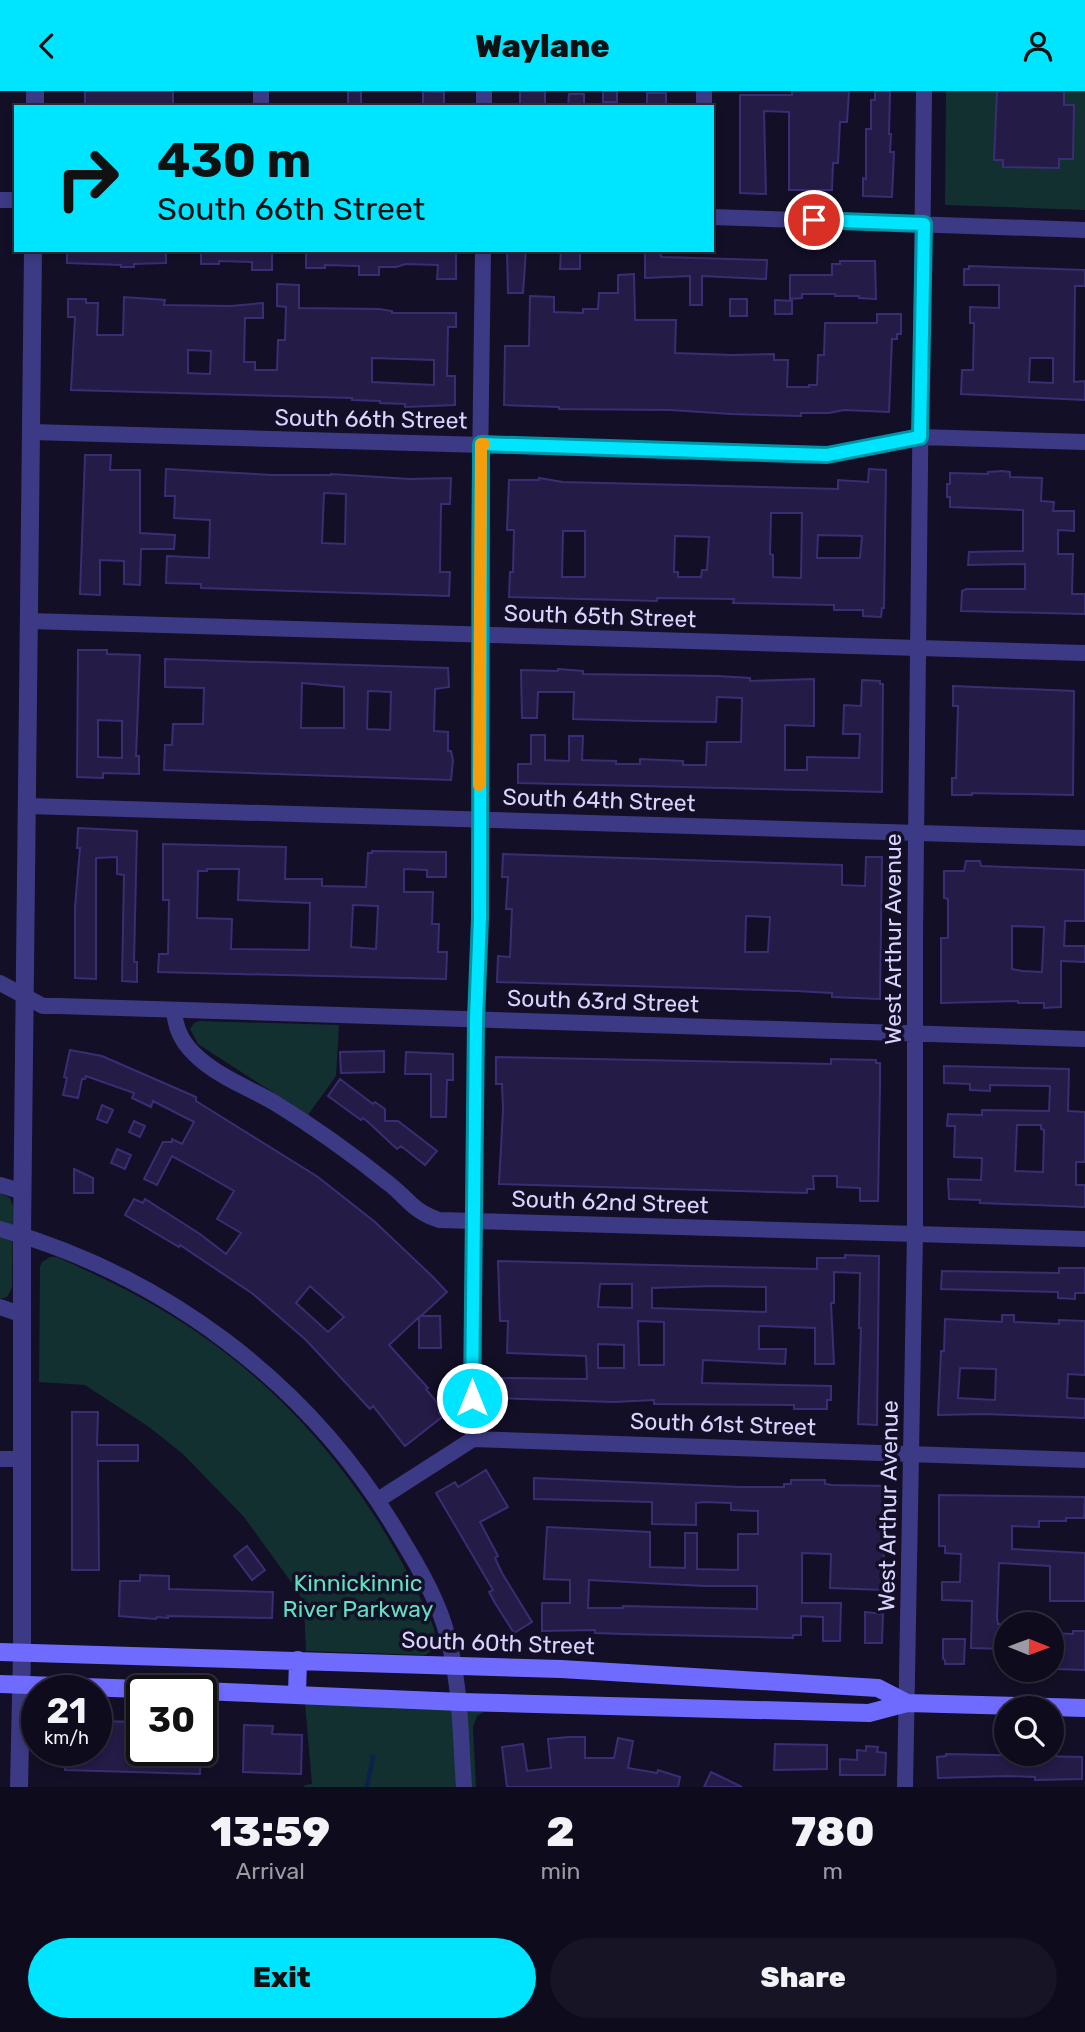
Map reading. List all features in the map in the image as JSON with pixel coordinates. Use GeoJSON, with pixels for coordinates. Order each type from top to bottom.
{"type":"FeatureCollection","features":[{"type":"Feature","properties":{"kind":"main road","name":"South 60th Street"},"geometry":{"type":"LineString","coordinates":[[0,1652],[561,1669],[878,1688],[907,1703]]}},
{"type":"Feature","properties":{"kind":"main road"},"geometry":{"type":"LineString","coordinates":[[297,1694],[298,1660]]}},
{"type":"Feature","properties":{"kind":"main road","name":"South 60th Street"},"geometry":{"type":"LineString","coordinates":[[0,1684],[21,1685]]}},
{"type":"Feature","properties":{"kind":"main road","name":"South 60th Street"},"geometry":{"type":"LineString","coordinates":[[217,1692],[461,1702],[869,1713],[907,1703],[1085,1708]]}},
{"type":"Feature","properties":{"kind":"street","name":"West Arthur Avenue"},"geometry":{"type":"LineString","coordinates":[[905,1787],[915,1233],[916,833],[925,91]]}},
{"type":"Feature","properties":{"kind":"street"},"geometry":{"type":"LineString","coordinates":[[714,217],[1085,230]]}},
{"type":"Feature","properties":{"kind":"street"},"geometry":{"type":"LineString","coordinates":[[21,1675],[22,1235],[33,252]]}},
{"type":"Feature","properties":{"kind":"street"},"geometry":{"type":"LineString","coordinates":[[378,1500],[472,1439],[476,1019],[480,918],[483,252]]}},
{"type":"Feature","properties":{"kind":"street","name":"South 66th Street"},"geometry":{"type":"LineString","coordinates":[[32,432],[827,455],[920,437],[1085,442]]}},
{"type":"Feature","properties":{"kind":"street","name":"South 65th Street"},"geometry":{"type":"LineString","coordinates":[[30,621],[1085,653]]}},
{"type":"Feature","properties":{"kind":"street","name":"South 64th Street"},"geometry":{"type":"LineString","coordinates":[[28,806],[1085,838]]}},
{"type":"Feature","properties":{"kind":"street","name":"South 63rd Street"},"geometry":{"type":"LineString","coordinates":[[0,983],[43,1006],[1085,1039]]}},
{"type":"Feature","properties":{"kind":"street","name":"South 62nd Street"},"geometry":{"type":"LineString","coordinates":[[174,1011],[175,1027],[184,1043],[202,1061],[276,1104],[356,1156],[396,1189],[420,1214],[439,1220],[1085,1239]]}},
{"type":"Feature","properties":{"kind":"street"},"geometry":{"type":"LineString","coordinates":[[0,1185],[23,1192]]}},
{"type":"Feature","properties":{"kind":"street"},"geometry":{"type":"LineString","coordinates":[[0,1229],[59,1247],[157,1294],[237,1348],[294,1399],[348,1459],[378,1500],[420,1572],[443,1621],[456,1666],[461,1702],[464,1787]]}},
{"type":"Feature","properties":{"kind":"street"},"geometry":{"type":"LineString","coordinates":[[0,1307],[23,1315]]}},
{"type":"Feature","properties":{"kind":"street","name":"South 61st Street"},"geometry":{"type":"LineString","coordinates":[[472,1439],[1085,1460]]}},
{"type":"Feature","properties":{"kind":"street"},"geometry":{"type":"LineString","coordinates":[[0,1459],[22,1459]]}},
{"type":"Feature","properties":{"kind":"street"},"geometry":{"type":"LineString","coordinates":[[19,1787],[21,1685]]}},
{"type":"Feature","properties":{"kind":"green space"},"geometry":{"type":"Polygon","coordinates":[[[946,91],[1085,91],[1085,210],[945,205],[946,91]]]}},
{"type":"Feature","properties":{"kind":"green space"},"geometry":{"type":"Polygon","coordinates":[[[199,1021],[339,1025],[336,1076],[308,1115],[198,1044],[190,1029],[199,1021]]]}},
{"type":"Feature","properties":{"kind":"green space"},"geometry":{"type":"Polygon","coordinates":[[[0,1193],[10,1198],[13,1206],[12,1288],[7,1297],[0,1299],[0,1193]]]}},
{"type":"Feature","properties":{"kind":"green space","name":"Kinnickinnic River Parkway"},"geometry":{"type":"Polygon","coordinates":[[[50,1257],[57,1257],[112,1283],[181,1322],[231,1357],[292,1412],[346,1475],[392,1544],[428,1614],[435,1633],[435,1649],[425,1655],[306,1651],[304,1607],[299,1593],[244,1517],[183,1454],[149,1427],[85,1385],[39,1382],[40,1267],[42,1262],[50,1257]]]}},
{"type":"Feature","properties":{"kind":"green space"},"geometry":{"type":"Polygon","coordinates":[[[305,1703],[435,1707],[484,1712],[477,1716],[473,1727],[476,1787],[304,1787],[312,1784],[305,1703]]]}},
{"type":"Feature","properties":{"kind":"building"},"geometry":{"type":"Polygon","coordinates":[[[85,91],[173,91],[173,105],[85,105],[85,91]]]}},
{"type":"Feature","properties":{"kind":"building"},"geometry":{"type":"Polygon","coordinates":[[[348,91],[361,91],[361,105],[348,105],[348,91]]]}},
{"type":"Feature","properties":{"kind":"building"},"geometry":{"type":"Polygon","coordinates":[[[423,91],[444,92],[444,105],[423,105],[423,91]]]}},
{"type":"Feature","properties":{"kind":"building"},"geometry":{"type":"Polygon","coordinates":[[[520,91],[545,91],[545,105],[520,105],[520,91]]]}},
{"type":"Feature","properties":{"kind":"building"},"geometry":{"type":"Polygon","coordinates":[[[603,91],[617,91],[617,102],[603,102],[603,91]]]}},
{"type":"Feature","properties":{"kind":"building"},"geometry":{"type":"Polygon","coordinates":[[[792,91],[849,91],[847,122],[840,122],[838,163],[833,163],[832,190],[789,190],[789,112],[764,111],[766,194],[740,193],[740,95],[792,95],[792,91]]]}},
{"type":"Feature","properties":{"kind":"building"},"geometry":{"type":"Polygon","coordinates":[[[875,91],[890,91],[890,152],[894,152],[892,197],[863,196],[863,178],[866,179],[866,129],[871,129],[871,100],[875,100],[875,91]]]}},
{"type":"Feature","properties":{"kind":"building"},"geometry":{"type":"Polygon","coordinates":[[[997,91],[1064,91],[1064,105],[1074,105],[1073,159],[1059,159],[1059,168],[1003,167],[1003,160],[994,160],[997,91]]]}},
{"type":"Feature","properties":{"kind":"building"},"geometry":{"type":"Polygon","coordinates":[[[647,93],[666,93],[666,105],[647,105],[647,93]]]}},
{"type":"Feature","properties":{"kind":"building"},"geometry":{"type":"Polygon","coordinates":[[[569,94],[584,94],[584,105],[568,105],[569,94]]]}},
{"type":"Feature","properties":{"kind":"building"},"geometry":{"type":"Polygon","coordinates":[[[67,252],[166,252],[166,263],[134,264],[134,267],[67,263],[67,252]]]}},
{"type":"Feature","properties":{"kind":"building"},"geometry":{"type":"Polygon","coordinates":[[[201,252],[272,252],[272,270],[252,270],[252,262],[219,261],[219,264],[201,264],[201,252]]]}},
{"type":"Feature","properties":{"kind":"building"},"geometry":{"type":"Polygon","coordinates":[[[306,252],[456,252],[456,279],[437,279],[438,265],[379,267],[379,275],[359,275],[359,266],[325,265],[325,268],[306,268],[306,252]]]}},
{"type":"Feature","properties":{"kind":"building"},"geometry":{"type":"Polygon","coordinates":[[[507,252],[526,252],[523,293],[508,293],[507,252]]]}},
{"type":"Feature","properties":{"kind":"building"},"geometry":{"type":"Polygon","coordinates":[[[561,252],[580,252],[580,269],[560,269],[561,252]]]}},
{"type":"Feature","properties":{"kind":"building"},"geometry":{"type":"Polygon","coordinates":[[[645,252],[660,252],[661,257],[767,260],[766,279],[702,276],[702,305],[690,305],[690,276],[645,278],[645,252]]]}},
{"type":"Feature","properties":{"kind":"building"},"geometry":{"type":"Polygon","coordinates":[[[840,261],[875,261],[876,299],[835,294],[802,294],[802,298],[790,299],[790,275],[832,275],[832,264],[840,264],[840,261]]]}},
{"type":"Feature","properties":{"kind":"building"},"geometry":{"type":"Polygon","coordinates":[[[969,266],[1085,270],[1085,286],[1075,286],[1074,382],[1085,381],[1085,400],[961,394],[962,370],[973,370],[974,323],[970,323],[970,307],[999,308],[999,285],[964,285],[964,269],[969,269],[969,266]],[[1030,358],[1029,382],[1053,383],[1053,358],[1030,358]]]}},
{"type":"Feature","properties":{"kind":"building"},"geometry":{"type":"Polygon","coordinates":[[[634,274],[635,320],[676,320],[675,353],[774,354],[774,360],[788,360],[787,387],[817,385],[818,355],[824,355],[825,323],[877,323],[877,314],[901,314],[901,334],[897,334],[897,339],[892,339],[889,412],[844,410],[801,413],[801,416],[504,405],[505,346],[529,346],[530,296],[554,297],[554,312],[583,313],[583,309],[598,309],[599,293],[618,293],[618,275],[634,274]]]}},
{"type":"Feature","properties":{"kind":"building"},"geometry":{"type":"Polygon","coordinates":[[[277,284],[299,285],[299,308],[456,313],[456,327],[448,327],[447,376],[455,376],[455,405],[405,407],[405,404],[352,398],[71,390],[75,317],[68,317],[68,299],[86,299],[86,303],[98,303],[97,335],[123,335],[124,297],[165,300],[164,305],[231,306],[263,303],[263,318],[245,318],[244,362],[255,362],[255,370],[277,370],[278,340],[285,340],[286,307],[277,306],[277,284]],[[188,350],[188,373],[210,374],[211,351],[188,350]],[[372,358],[372,382],[434,385],[434,360],[372,358]]]}},
{"type":"Feature","properties":{"kind":"building"},"geometry":{"type":"Polygon","coordinates":[[[730,299],[747,299],[747,316],[730,316],[730,299]]]}},
{"type":"Feature","properties":{"kind":"building"},"geometry":{"type":"Polygon","coordinates":[[[775,300],[792,301],[792,314],[775,314],[775,300]]]}},
{"type":"Feature","properties":{"kind":"building"},"geometry":{"type":"Polygon","coordinates":[[[85,455],[111,455],[110,470],[140,470],[140,533],[175,535],[174,549],[141,549],[140,585],[124,584],[124,561],[100,560],[100,595],[80,594],[85,455]]]}},
{"type":"Feature","properties":{"kind":"building"},"geometry":{"type":"Polygon","coordinates":[[[166,469],[272,475],[451,478],[450,504],[441,504],[440,572],[450,572],[449,596],[201,588],[201,584],[166,583],[167,556],[209,558],[210,520],[174,518],[175,496],[165,496],[166,469]],[[324,493],[322,543],[345,544],[346,494],[324,493]]]}},
{"type":"Feature","properties":{"kind":"building"},"geometry":{"type":"Polygon","coordinates":[[[869,469],[886,470],[884,608],[881,617],[863,616],[863,610],[834,610],[834,605],[733,603],[734,599],[657,598],[657,601],[509,597],[510,572],[513,572],[514,530],[507,530],[509,480],[539,478],[563,482],[838,489],[838,480],[868,482],[869,469]],[[771,513],[770,554],[773,555],[773,577],[801,578],[802,513],[771,513]],[[563,531],[562,577],[585,577],[585,531],[563,531]],[[818,535],[817,558],[860,558],[862,536],[818,535]],[[675,536],[674,572],[678,572],[678,577],[701,577],[702,570],[707,570],[709,537],[675,536]]]}},
{"type":"Feature","properties":{"kind":"building"},"geometry":{"type":"Polygon","coordinates":[[[1010,472],[1010,477],[1042,478],[1041,501],[1054,502],[1053,511],[1074,511],[1074,531],[1058,530],[1058,554],[1073,554],[1072,594],[1085,594],[1085,614],[961,611],[962,591],[966,589],[1025,589],[1025,564],[968,565],[969,552],[1023,551],[1023,510],[950,507],[950,497],[947,497],[950,473],[988,474],[1010,472]]]}},
{"type":"Feature","properties":{"kind":"building"},"geometry":{"type":"Polygon","coordinates":[[[78,650],[107,650],[107,654],[140,655],[136,756],[139,756],[139,774],[103,773],[103,778],[77,777],[78,650]],[[98,720],[98,757],[122,758],[122,721],[98,720]]]}},
{"type":"Feature","properties":{"kind":"building"},"geometry":{"type":"Polygon","coordinates":[[[165,659],[448,668],[449,687],[435,689],[434,731],[448,732],[448,751],[451,751],[453,760],[451,780],[164,770],[165,745],[172,745],[173,724],[203,724],[204,688],[165,687],[165,659]],[[302,683],[301,728],[344,728],[344,687],[302,683]],[[368,691],[367,729],[390,730],[391,692],[368,691]]]}},
{"type":"Feature","properties":{"kind":"building"},"geometry":{"type":"Polygon","coordinates":[[[521,670],[583,671],[583,674],[717,676],[750,678],[750,681],[814,679],[814,726],[785,725],[785,770],[807,770],[807,757],[859,758],[860,734],[843,734],[844,705],[861,706],[862,680],[880,681],[880,684],[883,684],[882,792],[518,783],[518,764],[531,764],[531,735],[545,735],[545,760],[569,761],[569,736],[583,736],[582,760],[616,761],[616,764],[640,764],[640,759],[706,765],[707,742],[741,742],[742,698],[717,697],[716,722],[573,719],[574,692],[538,692],[537,718],[522,718],[521,670]]]}},
{"type":"Feature","properties":{"kind":"building"},"geometry":{"type":"Polygon","coordinates":[[[953,686],[1074,691],[1073,795],[952,795],[952,778],[956,778],[958,706],[953,706],[953,686]]]}},
{"type":"Feature","properties":{"kind":"building"},"geometry":{"type":"Polygon","coordinates":[[[78,828],[137,831],[134,962],[137,962],[137,982],[122,981],[124,875],[117,874],[117,857],[96,858],[96,979],[75,978],[75,907],[80,848],[77,848],[78,828]]]}},
{"type":"Feature","properties":{"kind":"building"},"geometry":{"type":"Polygon","coordinates":[[[163,844],[286,847],[285,879],[322,879],[322,886],[366,887],[368,853],[372,851],[446,852],[446,877],[427,877],[427,870],[404,869],[404,892],[433,892],[432,924],[439,924],[438,952],[447,952],[446,979],[158,972],[159,954],[168,954],[169,900],[163,900],[163,844]],[[239,869],[198,871],[197,918],[232,919],[231,949],[309,950],[310,903],[238,900],[239,869]],[[353,905],[351,947],[376,949],[378,906],[353,905]]]}},
{"type":"Feature","properties":{"kind":"building"},"geometry":{"type":"Polygon","coordinates":[[[503,854],[842,865],[842,885],[865,886],[866,857],[882,857],[880,999],[832,997],[832,993],[796,991],[497,982],[498,956],[510,957],[512,909],[506,909],[508,877],[502,877],[503,854]],[[746,916],[745,952],[768,952],[770,917],[746,916]]]}},
{"type":"Feature","properties":{"kind":"building"},"geometry":{"type":"Polygon","coordinates":[[[966,861],[980,861],[981,866],[1085,870],[1085,921],[1065,921],[1064,946],[1085,946],[1085,962],[1061,961],[1061,1007],[1044,1008],[1044,1003],[1018,1001],[941,1003],[941,938],[948,938],[948,899],[944,898],[944,871],[964,871],[966,861]],[[1012,926],[1012,969],[1042,972],[1044,927],[1012,926]]]}},
{"type":"Feature","properties":{"kind":"building"},"geometry":{"type":"Polygon","coordinates":[[[70,1050],[102,1056],[196,1097],[196,1101],[318,1177],[375,1222],[447,1292],[421,1316],[440,1316],[441,1348],[419,1348],[419,1317],[389,1345],[428,1388],[426,1389],[443,1410],[439,1413],[442,1417],[405,1446],[373,1406],[370,1409],[306,1340],[253,1294],[180,1245],[179,1247],[125,1215],[134,1199],[143,1203],[145,1199],[226,1254],[241,1233],[217,1219],[234,1191],[194,1168],[172,1156],[157,1185],[144,1179],[163,1142],[172,1142],[172,1139],[182,1144],[194,1122],[153,1101],[151,1107],[132,1098],[134,1093],[86,1076],[82,1079],[78,1098],[63,1095],[67,1078],[64,1077],[70,1050]],[[310,1286],[296,1303],[328,1332],[344,1317],[310,1286]]]}},
{"type":"Feature","properties":{"kind":"building"},"geometry":{"type":"Polygon","coordinates":[[[384,1051],[384,1072],[341,1073],[340,1052],[384,1051]]]}},
{"type":"Feature","properties":{"kind":"building"},"geometry":{"type":"Polygon","coordinates":[[[406,1052],[453,1054],[453,1080],[447,1080],[446,1117],[431,1117],[431,1074],[405,1074],[406,1052]]]}},
{"type":"Feature","properties":{"kind":"building"},"geometry":{"type":"Polygon","coordinates":[[[496,1057],[831,1064],[831,1059],[876,1060],[876,1063],[880,1063],[878,1201],[860,1201],[860,1188],[837,1187],[837,1176],[813,1176],[814,1189],[807,1189],[807,1193],[499,1184],[503,1110],[502,1084],[496,1084],[496,1057]]]}},
{"type":"Feature","properties":{"kind":"building"},"geometry":{"type":"Polygon","coordinates":[[[944,1066],[1069,1069],[1068,1111],[1085,1112],[1085,1162],[1076,1162],[1076,1185],[1085,1185],[1085,1207],[980,1203],[980,1200],[949,1199],[948,1179],[981,1180],[982,1158],[954,1157],[955,1126],[947,1126],[948,1114],[982,1115],[982,1110],[1049,1111],[1050,1086],[990,1085],[990,1091],[970,1090],[970,1084],[944,1083],[944,1066]],[[1017,1125],[1015,1171],[1043,1172],[1044,1130],[1041,1125],[1017,1125]]]}},
{"type":"Feature","properties":{"kind":"building"},"geometry":{"type":"Polygon","coordinates":[[[340,1079],[373,1104],[375,1102],[385,1109],[385,1121],[398,1121],[437,1151],[425,1165],[401,1146],[397,1149],[363,1118],[361,1120],[328,1096],[340,1079]]]}},
{"type":"Feature","properties":{"kind":"building"},"geometry":{"type":"Polygon","coordinates":[[[102,1105],[113,1110],[107,1123],[97,1119],[102,1105]]]}},
{"type":"Feature","properties":{"kind":"building"},"geometry":{"type":"Polygon","coordinates":[[[134,1121],[145,1126],[140,1137],[129,1132],[134,1121]]]}},
{"type":"Feature","properties":{"kind":"building"},"geometry":{"type":"Polygon","coordinates":[[[117,1149],[131,1155],[125,1169],[111,1163],[117,1149]]]}},
{"type":"Feature","properties":{"kind":"building"},"geometry":{"type":"Polygon","coordinates":[[[74,1169],[93,1178],[93,1193],[74,1193],[74,1169]]]}},
{"type":"Feature","properties":{"kind":"building"},"geometry":{"type":"Polygon","coordinates":[[[845,1255],[879,1256],[877,1425],[858,1424],[860,1273],[834,1272],[834,1303],[831,1303],[834,1364],[815,1364],[815,1328],[759,1326],[759,1349],[786,1349],[785,1364],[703,1360],[702,1383],[831,1386],[831,1400],[827,1400],[827,1409],[794,1409],[794,1405],[654,1404],[654,1400],[614,1402],[497,1398],[497,1378],[587,1379],[586,1356],[507,1353],[508,1321],[500,1321],[498,1261],[817,1269],[817,1258],[845,1258],[845,1255]],[[600,1284],[598,1307],[632,1308],[632,1284],[600,1284]],[[766,1287],[652,1288],[652,1308],[766,1312],[766,1287]],[[638,1321],[639,1365],[664,1365],[664,1322],[638,1321]],[[598,1344],[598,1368],[624,1368],[624,1345],[598,1344]]]}},
{"type":"Feature","properties":{"kind":"building"},"geometry":{"type":"Polygon","coordinates":[[[1059,1268],[1085,1268],[1085,1293],[1075,1293],[1075,1299],[1058,1298],[1058,1292],[941,1289],[942,1271],[1059,1273],[1059,1268]]]}},
{"type":"Feature","properties":{"kind":"building"},"geometry":{"type":"Polygon","coordinates":[[[1002,1315],[1014,1315],[1014,1322],[1059,1324],[1059,1320],[1085,1321],[1085,1375],[1068,1374],[1067,1398],[1085,1399],[1085,1418],[938,1415],[945,1319],[1002,1322],[1002,1315]],[[960,1368],[958,1398],[995,1400],[996,1369],[960,1368]]]}},
{"type":"Feature","properties":{"kind":"building"},"geometry":{"type":"Polygon","coordinates":[[[72,1412],[98,1412],[97,1445],[138,1445],[138,1461],[98,1461],[99,1570],[72,1570],[72,1412]]]}},
{"type":"Feature","properties":{"kind":"building"},"geometry":{"type":"Polygon","coordinates":[[[486,1470],[508,1507],[480,1522],[498,1556],[495,1558],[502,1573],[532,1622],[514,1633],[489,1592],[493,1590],[436,1493],[455,1482],[458,1487],[486,1470]]]}},
{"type":"Feature","properties":{"kind":"building"},"geometry":{"type":"Polygon","coordinates":[[[534,1478],[740,1487],[784,1487],[784,1484],[791,1484],[791,1480],[825,1480],[825,1484],[832,1485],[887,1486],[883,1590],[830,1588],[831,1554],[802,1553],[802,1603],[841,1603],[840,1641],[823,1641],[823,1617],[801,1616],[801,1635],[793,1635],[793,1638],[595,1633],[595,1630],[542,1631],[542,1603],[570,1603],[570,1580],[544,1579],[547,1527],[650,1532],[650,1567],[685,1568],[685,1533],[697,1533],[697,1569],[738,1570],[738,1534],[758,1534],[758,1511],[731,1510],[731,1503],[703,1502],[696,1503],[696,1525],[652,1524],[652,1502],[534,1499],[534,1478]],[[589,1580],[588,1608],[623,1606],[757,1609],[757,1586],[589,1580]]]}},
{"type":"Feature","properties":{"kind":"building"},"geometry":{"type":"Polygon","coordinates":[[[939,1495],[1085,1497],[1084,1518],[1039,1521],[1039,1527],[1012,1526],[1012,1549],[1085,1553],[1085,1601],[1050,1601],[1050,1566],[999,1563],[997,1612],[994,1612],[994,1649],[971,1648],[972,1601],[942,1600],[942,1582],[960,1582],[961,1554],[945,1553],[945,1546],[939,1546],[939,1495]]]}},
{"type":"Feature","properties":{"kind":"building"},"geometry":{"type":"Polygon","coordinates":[[[247,1546],[265,1570],[252,1580],[234,1556],[247,1546]]]}},
{"type":"Feature","properties":{"kind":"building"},"geometry":{"type":"Polygon","coordinates":[[[140,1575],[169,1576],[169,1589],[273,1592],[272,1618],[168,1616],[156,1619],[119,1616],[120,1581],[140,1581],[140,1575]]]}},
{"type":"Feature","properties":{"kind":"building"},"geometry":{"type":"Polygon","coordinates":[[[865,1612],[883,1614],[882,1643],[865,1643],[865,1612]]]}},
{"type":"Feature","properties":{"kind":"building"},"geometry":{"type":"Polygon","coordinates":[[[1073,1631],[1085,1631],[1085,1670],[1064,1669],[1064,1634],[1073,1634],[1073,1631]]]}},
{"type":"Feature","properties":{"kind":"building"},"geometry":{"type":"Polygon","coordinates":[[[943,1639],[965,1639],[964,1664],[945,1664],[943,1639]]]}},
{"type":"Feature","properties":{"kind":"building"},"geometry":{"type":"Polygon","coordinates":[[[112,1721],[126,1722],[126,1766],[200,1766],[200,1774],[65,1770],[65,1766],[112,1766],[112,1721]]]}},
{"type":"Feature","properties":{"kind":"building"},"geometry":{"type":"Polygon","coordinates":[[[244,1725],[273,1726],[272,1734],[302,1735],[301,1774],[243,1772],[244,1725]]]}},
{"type":"Feature","properties":{"kind":"building"},"geometry":{"type":"Polygon","coordinates":[[[585,1737],[585,1758],[614,1758],[618,1738],[633,1741],[628,1768],[657,1773],[658,1770],[680,1777],[678,1787],[507,1787],[502,1747],[523,1744],[527,1771],[551,1768],[548,1739],[585,1737]]]}},
{"type":"Feature","properties":{"kind":"building"},"geometry":{"type":"Polygon","coordinates":[[[775,1744],[827,1745],[827,1769],[774,1770],[775,1744]]]}},
{"type":"Feature","properties":{"kind":"building"},"geometry":{"type":"Polygon","coordinates":[[[866,1746],[878,1747],[877,1752],[886,1753],[885,1775],[840,1775],[840,1759],[857,1760],[857,1750],[866,1751],[866,1746]]]}},
{"type":"Feature","properties":{"kind":"building"},"geometry":{"type":"Polygon","coordinates":[[[994,1755],[994,1766],[1064,1766],[1064,1757],[1082,1757],[1082,1779],[1035,1780],[1035,1777],[1008,1776],[938,1778],[937,1757],[994,1755]]]}},
{"type":"Feature","properties":{"kind":"building"},"geometry":{"type":"Polygon","coordinates":[[[711,1772],[742,1787],[704,1787],[711,1772]]]}},
{"type":"Feature","properties":{"kind":"waterway"},"geometry":{"type":"LineString","coordinates":[[367,1787],[373,1757]]}},
{"type":"Feature","properties":{"kind":"slow traffic"},"geometry":{"type":"LineString","coordinates":[[479,785],[479,541],[481,444],[484,444]]}},
{"type":"Feature","properties":{"kind":"route"},"geometry":{"type":"LineString","coordinates":[[472,1398],[476,1019],[480,918],[481,444],[827,455],[920,437],[924,224],[814,220]]}}]}
